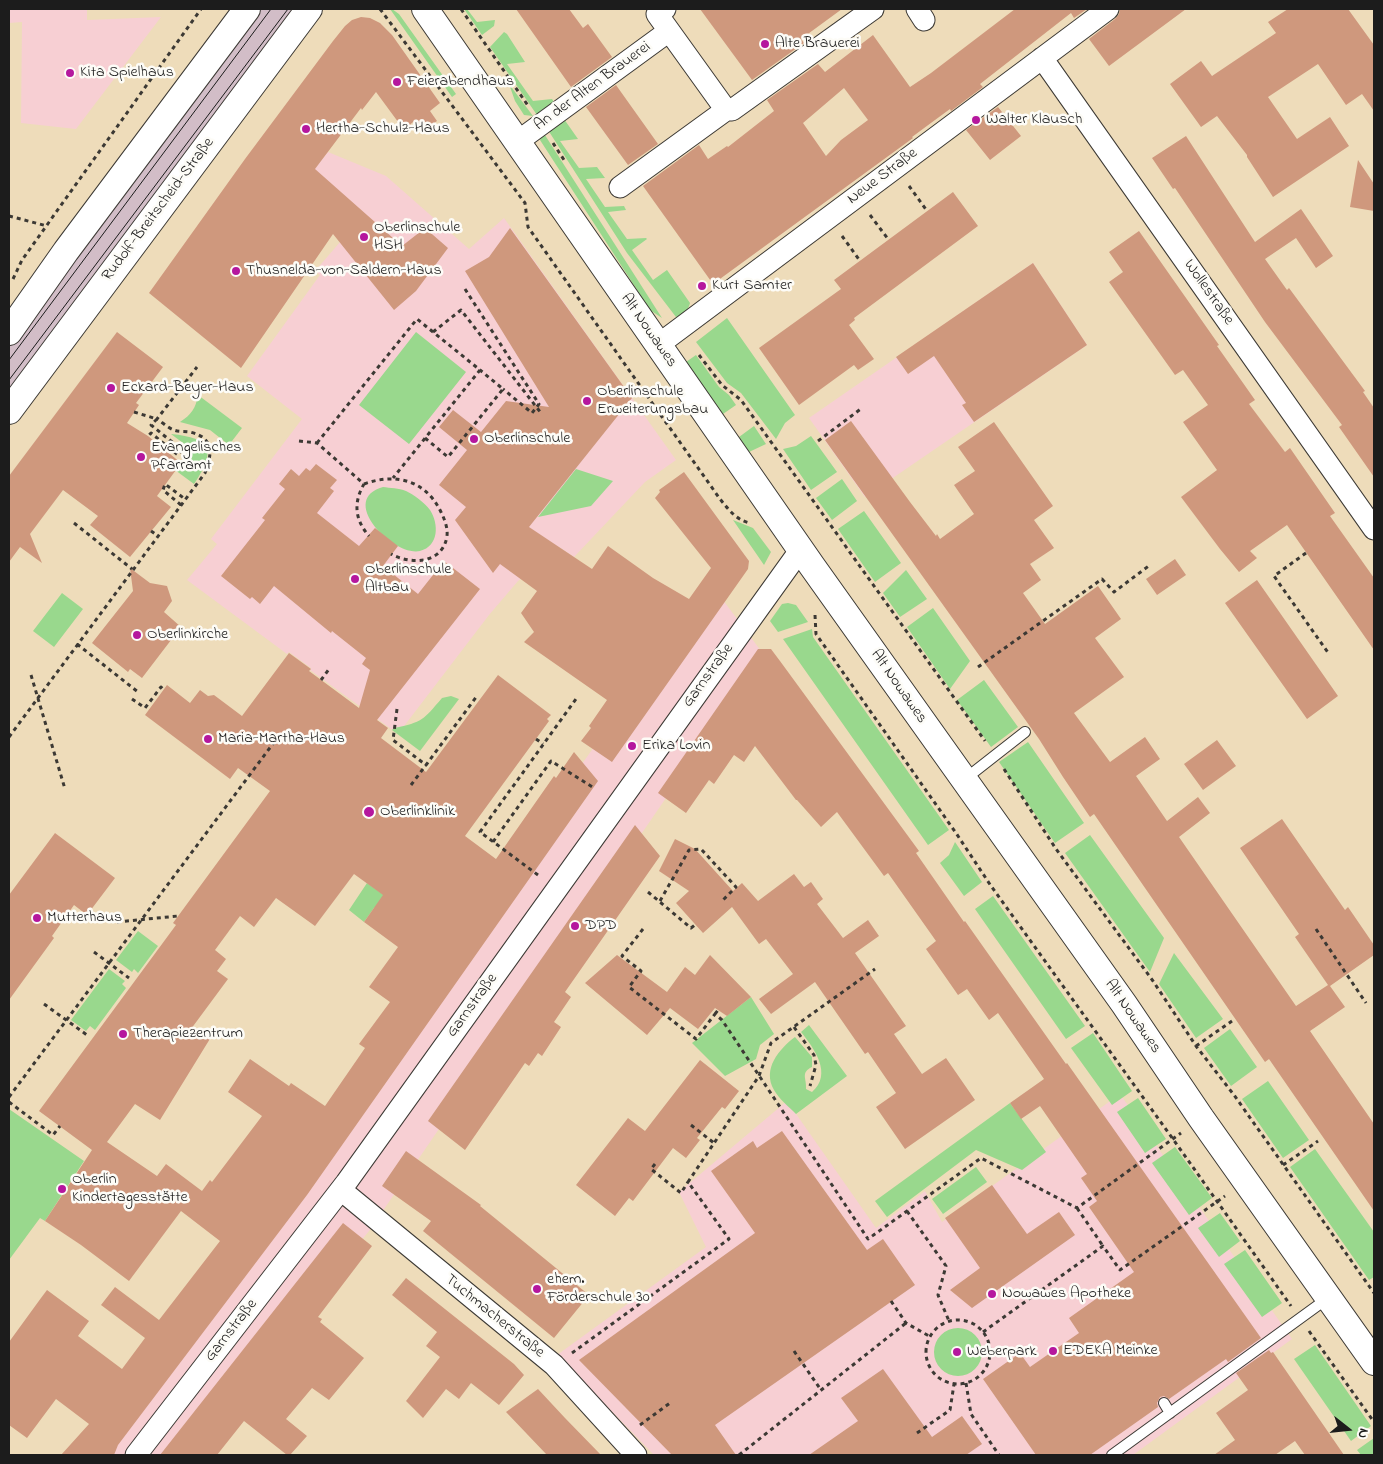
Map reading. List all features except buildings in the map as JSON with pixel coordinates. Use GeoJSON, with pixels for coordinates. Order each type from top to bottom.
{"type":"FeatureCollection","features":[{"type":"Feature","properties":{"kind":"street"},"geometry":{"type":"LineString","coordinates":[[9,332],[66,251],[247,9]]}},
{"type":"Feature","properties":{"kind":"street","name":"Rudolf-Breitscheid-Straße"},"geometry":{"type":"LineString","coordinates":[[9,410],[309,9]]}},
{"type":"Feature","properties":{"kind":"street","name":"Alt Nowawes"},"geometry":{"type":"LineString","coordinates":[[425,9],[517,142],[668,337],[801,549],[1124,1004],[1201,1118],[1374,1362]]}},
{"type":"Feature","properties":{"kind":"street"},"geometry":{"type":"LineString","coordinates":[[665,9],[657,14],[726,110]]}},
{"type":"Feature","properties":{"kind":"street"},"geometry":{"type":"LineString","coordinates":[[620,187],[726,110],[732,110],[873,9]]}},
{"type":"Feature","properties":{"kind":"street","name":"Neue Straße"},"geometry":{"type":"LineString","coordinates":[[668,337],[1108,9]]}},
{"type":"Feature","properties":{"kind":"street","name":"An der Alten Brauerei"},"geometry":{"type":"LineString","coordinates":[[517,142],[669,31]]}},
{"type":"Feature","properties":{"kind":"street","name":"Wollestraße"},"geometry":{"type":"LineString","coordinates":[[1042,58],[1374,529]]}},
{"type":"Feature","properties":{"kind":"street","name":"Garnstraße"},"geometry":{"type":"LineString","coordinates":[[136,1455],[340,1190],[801,549]]}},
{"type":"Feature","properties":{"kind":"street","name":"Tuchmacherstraße"},"geometry":{"type":"LineString","coordinates":[[340,1190],[554,1365],[636,1455]]}},
{"type":"Feature","properties":{"kind":"lane"},"geometry":{"type":"LineString","coordinates":[[964,780],[1025,732]]}},
{"type":"Feature","properties":{"kind":"lane"},"geometry":{"type":"LineString","coordinates":[[1112,1455],[1328,1298]]}},
{"type":"Feature","properties":{"kind":"lane"},"geometry":{"type":"LineString","coordinates":[[1164,1403],[1170,1413]]}},
{"type":"Feature","properties":{"kind":"path"},"geometry":{"type":"LineString","coordinates":[[11,285],[22,260],[201,9]]}},
{"type":"Feature","properties":{"kind":"path"},"geometry":{"type":"LineString","coordinates":[[380,9],[525,203],[528,227],[720,499],[734,516],[743,521],[757,524]]}},
{"type":"Feature","properties":{"kind":"path"},"geometry":{"type":"LineString","coordinates":[[895,168],[927,211]]}},
{"type":"Feature","properties":{"kind":"path"},"geometry":{"type":"LineString","coordinates":[[857,196],[888,240]]}},
{"type":"Feature","properties":{"kind":"path"},"geometry":{"type":"LineString","coordinates":[[9,216],[47,226]]}},
{"type":"Feature","properties":{"kind":"path"},"geometry":{"type":"LineString","coordinates":[[828,218],[860,261]]}},
{"type":"Feature","properties":{"kind":"path"},"geometry":{"type":"LineString","coordinates":[[317,443],[417,319],[532,413],[537,408],[540,404],[465,289]]}},
{"type":"Feature","properties":{"kind":"path"},"geometry":{"type":"LineString","coordinates":[[433,332],[461,310],[541,412]]}},
{"type":"Feature","properties":{"kind":"path"},"geometry":{"type":"LineString","coordinates":[[668,337],[741,400],[995,756],[1056,849],[1153,981],[1196,1046],[1234,1095],[1374,1293]]}},
{"type":"Feature","properties":{"kind":"path"},"geometry":{"type":"LineString","coordinates":[[148,436],[151,433],[178,455],[182,450],[151,425],[197,367]]}},
{"type":"Feature","properties":{"kind":"path"},"geometry":{"type":"LineString","coordinates":[[393,478],[480,370]]}},
{"type":"Feature","properties":{"kind":"path"},"geometry":{"type":"LineString","coordinates":[[425,438],[448,457],[503,389]]}},
{"type":"Feature","properties":{"kind":"path"},"geometry":{"type":"LineString","coordinates":[[818,441],[862,408]]}},
{"type":"Feature","properties":{"kind":"path"},"geometry":{"type":"LineString","coordinates":[[9,738],[132,569],[205,473],[211,456],[209,445],[203,438],[191,432],[173,430],[157,419],[134,412]]}},
{"type":"Feature","properties":{"kind":"path"},"geometry":{"type":"LineString","coordinates":[[299,441],[317,443],[364,484]]}},
{"type":"Feature","properties":{"kind":"path"},"geometry":{"type":"LineString","coordinates":[[369,536],[358,520],[356,510],[356,501],[364,484],[393,478],[416,485],[428,493],[437,504],[447,535],[440,552],[419,562],[409,561],[391,554]]}},
{"type":"Feature","properties":{"kind":"path"},"geometry":{"type":"LineString","coordinates":[[181,505],[163,490],[165,484],[185,499]]}},
{"type":"Feature","properties":{"kind":"path"},"geometry":{"type":"LineString","coordinates":[[74,523],[132,569]]}},
{"type":"Feature","properties":{"kind":"path"},"geometry":{"type":"LineString","coordinates":[[151,531],[158,536]]}},
{"type":"Feature","properties":{"kind":"path"},"geometry":{"type":"LineString","coordinates":[[1306,553],[1274,576],[1330,654]]}},
{"type":"Feature","properties":{"kind":"path"},"geometry":{"type":"LineString","coordinates":[[978,666],[1102,579],[1114,592],[1150,565]]}},
{"type":"Feature","properties":{"kind":"path"},"geometry":{"type":"LineString","coordinates":[[814,609],[816,634],[991,886],[1374,1422]]}},
{"type":"Feature","properties":{"kind":"path"},"geometry":{"type":"LineString","coordinates":[[77,644],[138,692]]}},
{"type":"Feature","properties":{"kind":"path"},"geometry":{"type":"LineString","coordinates":[[321,680],[329,669]]}},
{"type":"Feature","properties":{"kind":"path"},"geometry":{"type":"LineString","coordinates":[[31,675],[65,789]]}},
{"type":"Feature","properties":{"kind":"path"},"geometry":{"type":"LineString","coordinates":[[132,699],[145,708],[161,687],[164,690]]}},
{"type":"Feature","properties":{"kind":"path"},"geometry":{"type":"LineString","coordinates":[[411,785],[477,696]]}},
{"type":"Feature","properties":{"kind":"path"},"geometry":{"type":"LineString","coordinates":[[557,889],[480,832],[576,699]]}},
{"type":"Feature","properties":{"kind":"path"},"geometry":{"type":"LineString","coordinates":[[397,709],[393,740],[426,765]]}},
{"type":"Feature","properties":{"kind":"path"},"geometry":{"type":"LineString","coordinates":[[9,1097],[278,737]]}},
{"type":"Feature","properties":{"kind":"path"},"geometry":{"type":"LineString","coordinates":[[536,739],[544,744]]}},
{"type":"Feature","properties":{"kind":"path"},"geometry":{"type":"LineString","coordinates":[[493,842],[551,761],[594,788]]}},
{"type":"Feature","properties":{"kind":"path"},"geometry":{"type":"LineString","coordinates":[[660,901],[689,850],[701,849],[736,888],[723,900],[721,898]]}},
{"type":"Feature","properties":{"kind":"path"},"geometry":{"type":"LineString","coordinates":[[648,892],[691,928],[696,924]]}},
{"type":"Feature","properties":{"kind":"path"},"geometry":{"type":"LineString","coordinates":[[117,922],[178,916]]}},
{"type":"Feature","properties":{"kind":"path"},"geometry":{"type":"LineString","coordinates":[[643,929],[622,956],[641,971],[629,987],[696,1039],[718,1010]]}},
{"type":"Feature","properties":{"kind":"path"},"geometry":{"type":"LineString","coordinates":[[1316,930],[1366,1002]]}},
{"type":"Feature","properties":{"kind":"path"},"geometry":{"type":"LineString","coordinates":[[94,952],[129,978]]}},
{"type":"Feature","properties":{"kind":"path"},"geometry":{"type":"LineString","coordinates":[[654,1164],[651,1169],[681,1192],[759,1076],[771,1043],[875,969]]}},
{"type":"Feature","properties":{"kind":"path"},"geometry":{"type":"LineString","coordinates":[[44,1004],[86,1035]]}},
{"type":"Feature","properties":{"kind":"path"},"geometry":{"type":"LineString","coordinates":[[715,1014],[722,1020],[868,1239],[981,1158],[1076,1208],[1120,1270],[1246,1181]]}},
{"type":"Feature","properties":{"kind":"path"},"geometry":{"type":"LineString","coordinates":[[1196,1046],[1232,1020]]}},
{"type":"Feature","properties":{"kind":"path"},"geometry":{"type":"LineString","coordinates":[[794,1027],[814,1055],[816,1065],[810,1086]]}},
{"type":"Feature","properties":{"kind":"path"},"geometry":{"type":"LineString","coordinates":[[9,1102],[53,1135],[60,1126]]}},
{"type":"Feature","properties":{"kind":"path"},"geometry":{"type":"LineString","coordinates":[[1076,1208],[1201,1118]]}},
{"type":"Feature","properties":{"kind":"path"},"geometry":{"type":"LineString","coordinates":[[691,1125],[714,1143]]}},
{"type":"Feature","properties":{"kind":"path"},"geometry":{"type":"LineString","coordinates":[[1283,1165],[1318,1141]]}},
{"type":"Feature","properties":{"kind":"path"},"geometry":{"type":"LineString","coordinates":[[554,1365],[729,1239],[688,1182]]}},
{"type":"Feature","properties":{"kind":"path"},"geometry":{"type":"LineString","coordinates":[[907,1211],[946,1266],[938,1295],[949,1321]]}},
{"type":"Feature","properties":{"kind":"path"},"geometry":{"type":"LineString","coordinates":[[983,1332],[1103,1246]]}},
{"type":"Feature","properties":{"kind":"path"},"geometry":{"type":"LineString","coordinates":[[1370,1287],[1374,1284]]}},
{"type":"Feature","properties":{"kind":"path"},"geometry":{"type":"LineString","coordinates":[[890,1301],[906,1323],[929,1336]]}},
{"type":"Feature","properties":{"kind":"path"},"geometry":{"type":"LineString","coordinates":[[962,1320],[973,1324],[983,1332],[989,1343],[989,1356],[986,1368],[978,1378],[966,1383],[954,1384],[942,1380],[932,1372],[926,1361],[926,1348],[929,1336],[938,1327],[949,1321],[962,1320]]}},
{"type":"Feature","properties":{"kind":"path"},"geometry":{"type":"LineString","coordinates":[[739,1455],[906,1323]]}},
{"type":"Feature","properties":{"kind":"path"},"geometry":{"type":"LineString","coordinates":[[794,1351],[821,1390]]}},
{"type":"Feature","properties":{"kind":"path"},"geometry":{"type":"LineString","coordinates":[[966,1383],[971,1414],[999,1455]]}},
{"type":"Feature","properties":{"kind":"path"},"geometry":{"type":"LineString","coordinates":[[917,1433],[950,1410],[954,1384]]}},
{"type":"Feature","properties":{"kind":"path"},"geometry":{"type":"LineString","coordinates":[[621,1438],[670,1403]]}},
{"type":"Feature","properties":{"kind":"shaded area","name":"Kita Spielhaus"},"geometry":{"type":"Polygon","coordinates":[[[9,9],[87,9],[87,20],[161,17],[76,129],[21,123],[22,22],[9,23],[9,9]]]}},
{"type":"Feature","properties":{"kind":"shaded area"},"geometry":{"type":"Polygon","coordinates":[[[260,9],[292,9],[281,29],[9,391],[9,345],[260,9]]]}},
{"type":"Feature","properties":{"kind":"shaded area","name":"Oberlinschule"},"geometry":{"type":"Polygon","coordinates":[[[328,152],[386,176],[469,249],[504,218],[676,460],[645,482],[574,557],[559,547],[518,581],[489,615],[398,734],[310,670],[311,668],[289,652],[287,654],[187,580],[217,544],[211,539],[302,419],[247,376],[320,275],[315,271],[341,241],[291,197],[328,152]]]}},
{"type":"Feature","properties":{"kind":"shaded area"},"geometry":{"type":"Polygon","coordinates":[[[1033,263],[1087,345],[865,497],[809,418],[1033,263]]]}},
{"type":"Feature","properties":{"kind":"shaded area"},"geometry":{"type":"Polygon","coordinates":[[[711,584],[764,655],[369,1231],[186,1455],[86,1455],[711,584]]]}},
{"type":"Feature","properties":{"kind":"shaded area","name":"Weberpark"},"geometry":{"type":"Polygon","coordinates":[[[1120,1094],[1292,1339],[1133,1455],[654,1455],[557,1355],[706,1247],[679,1192],[787,1101],[876,1228],[925,1191],[942,1222],[1120,1094]]]}},
{"type":"Feature","properties":{"kind":"green space"},"geometry":{"type":"Polygon","coordinates":[[[390,9],[399,14],[456,94],[452,97],[390,9]]]}},
{"type":"Feature","properties":{"kind":"green space"},"geometry":{"type":"Polygon","coordinates":[[[464,9],[467,9],[477,22],[495,20],[494,26],[482,35],[464,9]]]}},
{"type":"Feature","properties":{"kind":"green space"},"geometry":{"type":"Polygon","coordinates":[[[504,32],[525,62],[507,64],[533,101],[552,99],[554,102],[537,115],[490,47],[504,32]]]}},
{"type":"Feature","properties":{"kind":"green space"},"geometry":{"type":"Polygon","coordinates":[[[509,84],[533,116],[524,115],[515,101],[509,84]]]}},
{"type":"Feature","properties":{"kind":"green space"},"geometry":{"type":"Polygon","coordinates":[[[564,119],[578,139],[560,141],[579,168],[597,167],[605,178],[586,179],[605,207],[624,206],[626,210],[608,212],[627,239],[647,239],[632,250],[653,280],[667,270],[690,303],[683,314],[676,317],[627,253],[548,130],[564,119]]]}},
{"type":"Feature","properties":{"kind":"green space"},"geometry":{"type":"Polygon","coordinates":[[[543,132],[662,318],[650,310],[540,140],[543,132]]]}},
{"type":"Feature","properties":{"kind":"green space"},"geometry":{"type":"Polygon","coordinates":[[[727,318],[795,415],[785,423],[776,439],[741,393],[727,383],[696,342],[727,318]]]}},
{"type":"Feature","properties":{"kind":"green space"},"geometry":{"type":"Polygon","coordinates":[[[416,332],[466,372],[409,444],[359,405],[416,332]]]}},
{"type":"Feature","properties":{"kind":"green space"},"geometry":{"type":"Polygon","coordinates":[[[696,355],[719,387],[729,395],[736,405],[723,414],[686,362],[696,355]]]}},
{"type":"Feature","properties":{"kind":"green space"},"geometry":{"type":"Polygon","coordinates":[[[198,395],[242,428],[229,445],[210,430],[180,422],[192,411],[198,395]]]}},
{"type":"Feature","properties":{"kind":"green space"},"geometry":{"type":"Polygon","coordinates":[[[754,426],[766,444],[749,452],[739,437],[754,426]]]}},
{"type":"Feature","properties":{"kind":"green space"},"geometry":{"type":"Polygon","coordinates":[[[171,434],[195,439],[206,448],[208,454],[206,462],[194,484],[175,470],[191,449],[171,434]]]}},
{"type":"Feature","properties":{"kind":"green space"},"geometry":{"type":"Polygon","coordinates":[[[811,436],[837,472],[811,490],[783,449],[796,446],[811,436]]]}},
{"type":"Feature","properties":{"kind":"green space"},"geometry":{"type":"Polygon","coordinates":[[[576,469],[613,481],[591,506],[538,517],[576,469]]]}},
{"type":"Feature","properties":{"kind":"green space"},"geometry":{"type":"Polygon","coordinates":[[[842,479],[857,501],[832,520],[816,498],[842,479]]]}},
{"type":"Feature","properties":{"kind":"green space"},"geometry":{"type":"Polygon","coordinates":[[[383,487],[406,491],[419,499],[430,510],[435,522],[436,534],[434,540],[426,548],[420,551],[409,551],[385,537],[374,526],[368,515],[366,503],[370,494],[383,487]]]}},
{"type":"Feature","properties":{"kind":"green space"},"geometry":{"type":"Polygon","coordinates":[[[864,511],[901,563],[875,582],[838,529],[864,511]]]}},
{"type":"Feature","properties":{"kind":"green space"},"geometry":{"type":"Polygon","coordinates":[[[733,520],[753,528],[771,552],[764,565],[733,520]]]}},
{"type":"Feature","properties":{"kind":"green space"},"geometry":{"type":"Polygon","coordinates":[[[906,570],[927,599],[900,617],[883,593],[906,570]]]}},
{"type":"Feature","properties":{"kind":"green space"},"geometry":{"type":"Polygon","coordinates":[[[62,593],[83,609],[54,647],[33,631],[62,593]]]}},
{"type":"Feature","properties":{"kind":"green space"},"geometry":{"type":"Polygon","coordinates":[[[782,604],[796,605],[808,622],[778,632],[770,621],[782,604]]]}},
{"type":"Feature","properties":{"kind":"green space"},"geometry":{"type":"Polygon","coordinates":[[[933,608],[970,661],[950,689],[907,627],[933,608]]]}},
{"type":"Feature","properties":{"kind":"green space"},"geometry":{"type":"Polygon","coordinates":[[[812,629],[813,637],[949,830],[928,845],[783,639],[812,629]]]}},
{"type":"Feature","properties":{"kind":"green space"},"geometry":{"type":"Polygon","coordinates":[[[984,680],[1018,727],[991,747],[957,700],[984,680]]]}},
{"type":"Feature","properties":{"kind":"green space"},"geometry":{"type":"Polygon","coordinates":[[[451,696],[459,699],[420,751],[392,730],[417,722],[431,711],[442,698],[451,696]]]}},
{"type":"Feature","properties":{"kind":"green space"},"geometry":{"type":"Polygon","coordinates":[[[1028,742],[1084,823],[1055,843],[999,762],[1028,742]]]}},
{"type":"Feature","properties":{"kind":"green space"},"geometry":{"type":"Polygon","coordinates":[[[1090,835],[1164,938],[1150,972],[1065,853],[1090,835]]]}},
{"type":"Feature","properties":{"kind":"green space"},"geometry":{"type":"Polygon","coordinates":[[[955,842],[982,882],[964,896],[940,863],[949,855],[955,842]]]}},
{"type":"Feature","properties":{"kind":"green space"},"geometry":{"type":"Polygon","coordinates":[[[367,883],[391,900],[374,908],[364,922],[349,910],[367,883]]]}},
{"type":"Feature","properties":{"kind":"green space"},"geometry":{"type":"Polygon","coordinates":[[[993,896],[1085,1026],[1066,1039],[975,909],[993,896]]]}},
{"type":"Feature","properties":{"kind":"green space"},"geometry":{"type":"Polygon","coordinates":[[[138,931],[158,946],[138,973],[134,969],[132,972],[116,960],[138,931]]]}},
{"type":"Feature","properties":{"kind":"green space"},"geometry":{"type":"Polygon","coordinates":[[[1174,953],[1223,1019],[1196,1038],[1159,984],[1174,953]]]}},
{"type":"Feature","properties":{"kind":"green space"},"geometry":{"type":"Polygon","coordinates":[[[109,969],[125,981],[122,984],[126,988],[95,1030],[90,1026],[86,1031],[71,1020],[109,969]]]}},
{"type":"Feature","properties":{"kind":"green space"},"geometry":{"type":"Polygon","coordinates":[[[751,997],[774,1034],[760,1045],[756,1059],[725,1076],[692,1043],[751,997]]]}},
{"type":"Feature","properties":{"kind":"green space"},"geometry":{"type":"Polygon","coordinates":[[[809,1025],[847,1076],[796,1114],[781,1100],[774,1090],[770,1075],[771,1067],[783,1047],[795,1037],[812,1057],[812,1067],[805,1074],[806,1089],[812,1092],[818,1085],[821,1069],[816,1053],[801,1032],[809,1025]]]}},
{"type":"Feature","properties":{"kind":"green space"},"geometry":{"type":"Polygon","coordinates":[[[1230,1029],[1257,1067],[1231,1086],[1204,1048],[1230,1029]]]}},
{"type":"Feature","properties":{"kind":"green space"},"geometry":{"type":"Polygon","coordinates":[[[1093,1033],[1132,1091],[1112,1105],[1071,1048],[1093,1033]]]}},
{"type":"Feature","properties":{"kind":"green space"},"geometry":{"type":"Polygon","coordinates":[[[1268,1081],[1309,1140],[1283,1158],[1242,1099],[1268,1081]]]}},
{"type":"Feature","properties":{"kind":"green space"},"geometry":{"type":"Polygon","coordinates":[[[1138,1098],[1166,1139],[1145,1153],[1117,1112],[1138,1098]]]}},
{"type":"Feature","properties":{"kind":"green space"},"geometry":{"type":"Polygon","coordinates":[[[1010,1103],[1046,1152],[1022,1170],[976,1150],[887,1217],[875,1201],[1010,1103]]]}},
{"type":"Feature","properties":{"kind":"green space"},"geometry":{"type":"Polygon","coordinates":[[[9,1109],[84,1161],[45,1221],[40,1218],[9,1260],[9,1109]]]}},
{"type":"Feature","properties":{"kind":"green space"},"geometry":{"type":"Polygon","coordinates":[[[1175,1147],[1212,1198],[1189,1215],[1152,1163],[1175,1147]]]}},
{"type":"Feature","properties":{"kind":"green space"},"geometry":{"type":"Polygon","coordinates":[[[1315,1149],[1374,1232],[1374,1277],[1369,1280],[1290,1167],[1315,1149]]]}},
{"type":"Feature","properties":{"kind":"green space"},"geometry":{"type":"Polygon","coordinates":[[[976,1167],[987,1182],[943,1214],[932,1199],[976,1167]]]}},
{"type":"Feature","properties":{"kind":"green space"},"geometry":{"type":"Polygon","coordinates":[[[1220,1213],[1240,1241],[1219,1257],[1198,1228],[1220,1213]]]}},
{"type":"Feature","properties":{"kind":"green space"},"geometry":{"type":"Polygon","coordinates":[[[1245,1250],[1282,1303],[1262,1317],[1224,1264],[1245,1250]]]}},
{"type":"Feature","properties":{"kind":"green space"},"geometry":{"type":"Polygon","coordinates":[[[953,1328],[963,1328],[972,1332],[978,1338],[981,1343],[981,1361],[972,1372],[963,1376],[953,1376],[944,1372],[938,1366],[934,1357],[934,1347],[938,1338],[944,1332],[953,1328]]]}},
{"type":"Feature","properties":{"kind":"green space"},"geometry":{"type":"Polygon","coordinates":[[[1315,1345],[1371,1426],[1351,1441],[1294,1359],[1315,1345]]]}},
{"type":"Feature","properties":{"kind":"green space"},"geometry":{"type":"Polygon","coordinates":[[[1374,1438],[1374,1455],[1361,1455],[1357,1450],[1374,1438]]]}},
{"type":"Feature","properties":{"kind":"tram line"},"geometry":{"type":"LineString","coordinates":[[9,360],[271,9]]}},
{"type":"Feature","properties":{"kind":"tram line"},"geometry":{"type":"LineString","coordinates":[[9,380],[288,9]]}},
{"type":"Feature","properties":{"kind":"place","name":"Alte Brauerei"},"geometry":{"type":"Point","coordinates":[765,44]}},
{"type":"Feature","properties":{"kind":"place","name":"Kita Spielhaus"},"geometry":{"type":"Point","coordinates":[70,73]}},
{"type":"Feature","properties":{"kind":"place","name":"Feierabendhaus"},"geometry":{"type":"Point","coordinates":[397,82]}},
{"type":"Feature","properties":{"kind":"place","name":"Walter Klausch"},"geometry":{"type":"Point","coordinates":[976,120]}},
{"type":"Feature","properties":{"kind":"place","name":"Hertha-Schulz-Haus"},"geometry":{"type":"Point","coordinates":[306,129]}},
{"type":"Feature","properties":{"kind":"place","name":"Oberlinschule HSH"},"geometry":{"type":"Point","coordinates":[364,237]}},
{"type":"Feature","properties":{"kind":"place","name":"Thusnelda-von-Saldern-Haus"},"geometry":{"type":"Point","coordinates":[236,271]}},
{"type":"Feature","properties":{"kind":"place","name":"Kurt Samter"},"geometry":{"type":"Point","coordinates":[702,286]}},
{"type":"Feature","properties":{"kind":"place","name":"Eckard-Beyer-Haus"},"geometry":{"type":"Point","coordinates":[111,388]}},
{"type":"Feature","properties":{"kind":"place","name":"Oberlinschule Erweiterungsbau"},"geometry":{"type":"Point","coordinates":[587,401]}},
{"type":"Feature","properties":{"kind":"place","name":"Oberlinschule"},"geometry":{"type":"Point","coordinates":[474,439]}},
{"type":"Feature","properties":{"kind":"place","name":"Evangelisches Pfarramt"},"geometry":{"type":"Point","coordinates":[141,457]}},
{"type":"Feature","properties":{"kind":"place","name":"Oberlinschule Altbau"},"geometry":{"type":"Point","coordinates":[355,579]}},
{"type":"Feature","properties":{"kind":"place","name":"Oberlinkirche"},"geometry":{"type":"Point","coordinates":[137,635]}},
{"type":"Feature","properties":{"kind":"place","name":"Maria-Martha-Haus"},"geometry":{"type":"Point","coordinates":[208,739]}},
{"type":"Feature","properties":{"kind":"place","name":"Erika Lovin"},"geometry":{"type":"Point","coordinates":[632,746]}},
{"type":"Feature","properties":{"kind":"place","name":"Oberlinklinik"},"geometry":{"type":"Point","coordinates":[369,812]}},
{"type":"Feature","properties":{"kind":"place","name":"Mutterhaus"},"geometry":{"type":"Point","coordinates":[37,918]}},
{"type":"Feature","properties":{"kind":"place","name":"DPD"},"geometry":{"type":"Point","coordinates":[575,926]}},
{"type":"Feature","properties":{"kind":"place","name":"Therapiezentrum"},"geometry":{"type":"Point","coordinates":[123,1034]}},
{"type":"Feature","properties":{"kind":"place","name":"Oberlin Kindertagesstätte"},"geometry":{"type":"Point","coordinates":[62,1189]}},
{"type":"Feature","properties":{"kind":"place","name":"ehem. Förderschule 30"},"geometry":{"type":"Point","coordinates":[537,1289]}},
{"type":"Feature","properties":{"kind":"place","name":"Nowawes Apotheke"},"geometry":{"type":"Point","coordinates":[992,1294]}},
{"type":"Feature","properties":{"kind":"place","name":"EDEKA Meinke"},"geometry":{"type":"Point","coordinates":[1053,1351]}},
{"type":"Feature","properties":{"kind":"place","name":"Weberpark"},"geometry":{"type":"Point","coordinates":[957,1352]}}]}
